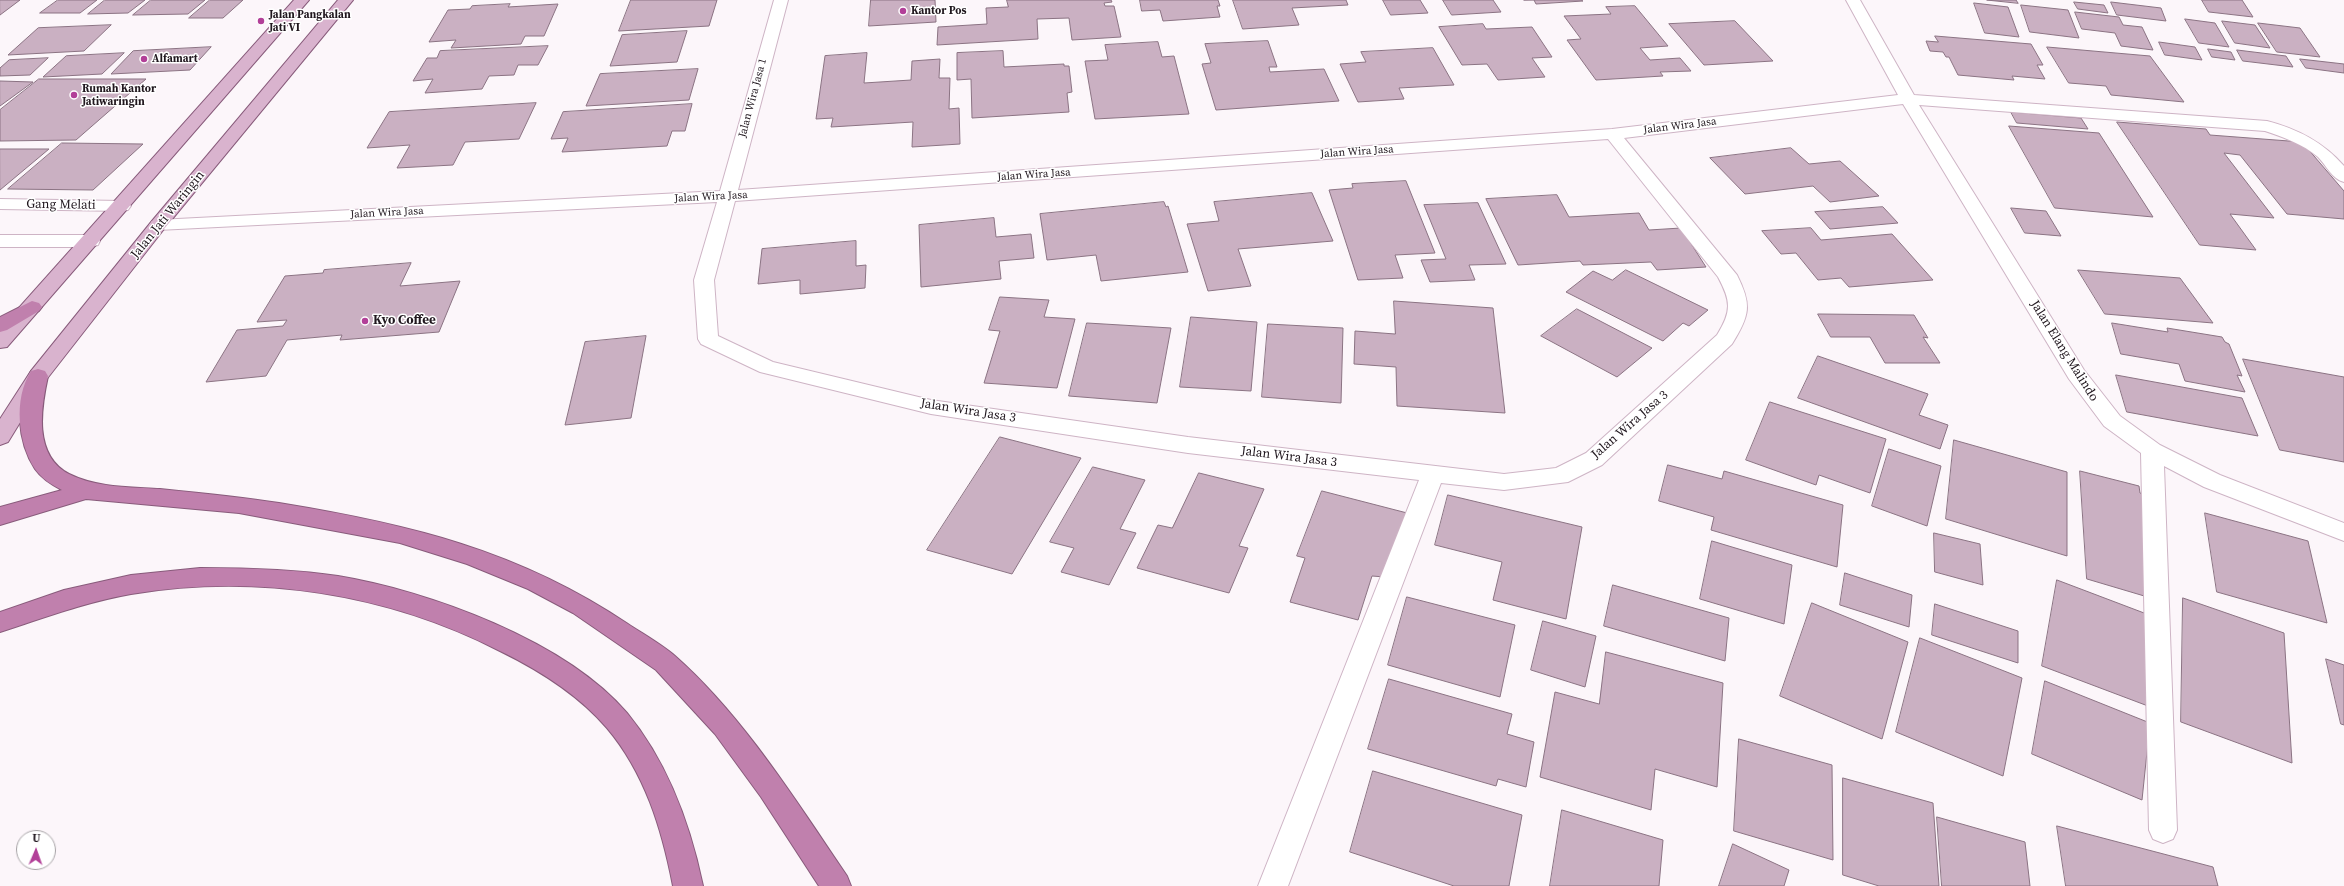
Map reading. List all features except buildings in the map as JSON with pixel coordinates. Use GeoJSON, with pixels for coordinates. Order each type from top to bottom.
{"type":"FeatureCollection","features":[{"type":"Feature","properties":{"kind":"highway"},"geometry":{"type":"LineString","coordinates":[[0,326],[32,307]]}},
{"type":"Feature","properties":{"kind":"highway"},"geometry":{"type":"LineString","coordinates":[[38,376],[31,405],[33,443],[44,465],[58,478],[86,491],[239,505],[357,525],[400,534],[475,557],[537,582],[582,606],[665,663],[725,726],[771,788],[836,886]]}},
{"type":"Feature","properties":{"kind":"highway"},"geometry":{"type":"LineString","coordinates":[[0,516],[86,491]]}},
{"type":"Feature","properties":{"kind":"highway"},"geometry":{"type":"LineString","coordinates":[[0,622],[48,604],[102,590],[183,578],[231,577],[280,579],[338,586],[409,603],[462,619],[514,644],[551,666],[588,692],[617,720],[649,766],[662,794],[684,862],[688,886]]}},
{"type":"Feature","properties":{"kind":"main road"},"geometry":{"type":"LineString","coordinates":[[0,342],[122,206],[302,0]]}},
{"type":"Feature","properties":{"kind":"main road","name":"Jalan Jati Waringin"},"geometry":{"type":"LineString","coordinates":[[0,437],[38,376],[158,225],[346,0]]}},
{"type":"Feature","properties":{"kind":"street","name":"Jalan Wira Jasa 1"},"geometry":{"type":"LineString","coordinates":[[728,196],[780,0]]}},
{"type":"Feature","properties":{"kind":"street","name":"Jalan Elang Malindo"},"geometry":{"type":"LineString","coordinates":[[1852,0],[1908,99],[2076,374],[2112,421],[2152,450],[2212,481],[2344,532]]}},
{"type":"Feature","properties":{"kind":"street","name":"Jalan Wira Jasa"},"geometry":{"type":"LineString","coordinates":[[158,225],[728,196],[1612,134],[1908,99],[2266,126],[2293,135],[2324,153],[2344,177]]}},
{"type":"Feature","properties":{"kind":"street","name":"Jalan Wira Jasa 3"},"geometry":{"type":"LineString","coordinates":[[728,196],[704,280],[708,338],[767,367],[931,407],[1188,445],[1504,482],[1560,476],[1594,459],[1725,339],[1738,317],[1739,297],[1727,275],[1612,134]]}},
{"type":"Feature","properties":{"kind":"street","name":"Gang Melati"},"geometry":{"type":"LineString","coordinates":[[0,204],[122,206]]}},
{"type":"Feature","properties":{"kind":"street"},"geometry":{"type":"LineString","coordinates":[[0,242],[91,241]]}},
{"type":"Feature","properties":{"kind":"street"},"geometry":{"type":"LineString","coordinates":[[2152,450],[2163,830]]}},
{"type":"Feature","properties":{"kind":"street"},"geometry":{"type":"LineString","coordinates":[[1273,886],[1433,474]]}},
{"type":"Feature","properties":{"kind":"place","name":"Kantor Pos"},"geometry":{"type":"Point","coordinates":[903,11]}},
{"type":"Feature","properties":{"kind":"place","name":"Jalan Pangkalan Jati VI"},"geometry":{"type":"Point","coordinates":[261,21]}},
{"type":"Feature","properties":{"kind":"place","name":"Alfamart"},"geometry":{"type":"Point","coordinates":[144,59]}},
{"type":"Feature","properties":{"kind":"place","name":"Rumah Kantor Jatiwaringin"},"geometry":{"type":"Point","coordinates":[74,95]}},
{"type":"Feature","properties":{"kind":"place","name":"Kyo Coffee"},"geometry":{"type":"Point","coordinates":[365,321]}}]}
